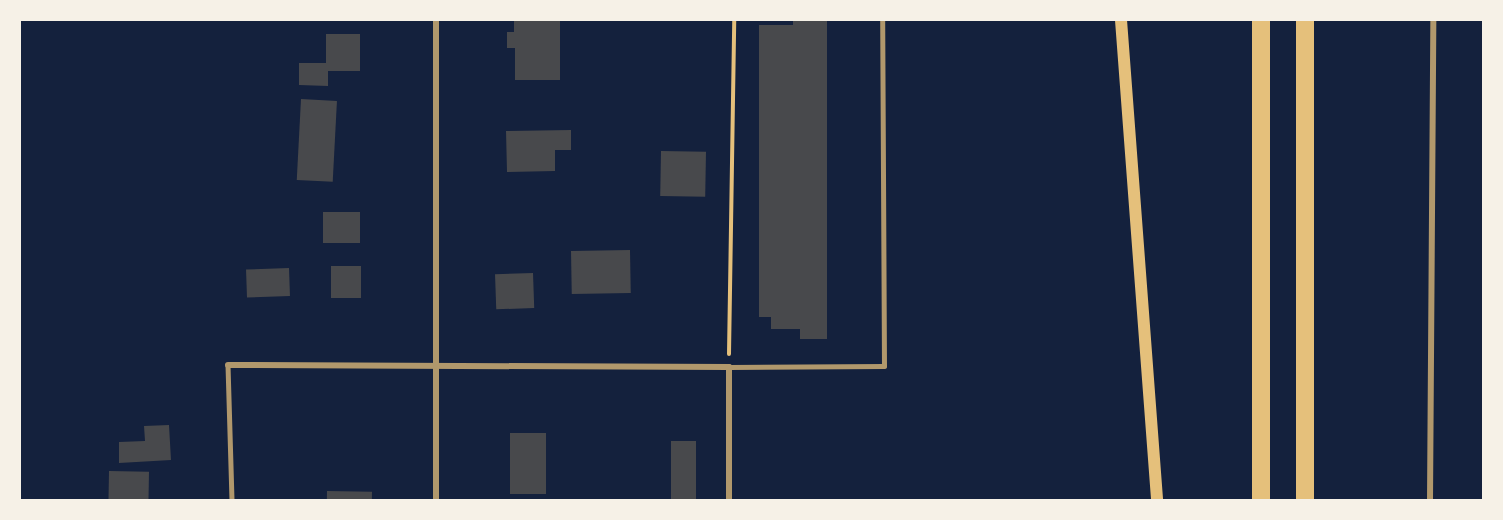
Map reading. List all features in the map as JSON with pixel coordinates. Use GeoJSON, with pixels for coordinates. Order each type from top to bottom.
{"type":"FeatureCollection","features":[{"type":"Feature","properties":{"kind":"highway"},"geometry":{"type":"LineString","coordinates":[[1260,20],[1261,501]]}},
{"type":"Feature","properties":{"kind":"highway"},"geometry":{"type":"LineString","coordinates":[[1305,20],[1305,501]]}},
{"type":"Feature","properties":{"kind":"main road"},"geometry":{"type":"LineString","coordinates":[[1121,20],[1157,501]]}},
{"type":"Feature","properties":{"kind":"street"},"geometry":{"type":"LineString","coordinates":[[436,20],[436,501]]}},
{"type":"Feature","properties":{"kind":"street"},"geometry":{"type":"LineString","coordinates":[[1430,501],[1432,20]]}},
{"type":"Feature","properties":{"kind":"street"},"geometry":{"type":"LineString","coordinates":[[228,365],[729,367],[729,501]]}},
{"type":"Feature","properties":{"kind":"lane"},"geometry":{"type":"LineString","coordinates":[[729,367],[884,366],[882,20]]}},
{"type":"Feature","properties":{"kind":"lane"},"geometry":{"type":"LineString","coordinates":[[228,365],[232,501]]}},
{"type":"Feature","properties":{"kind":"path"},"geometry":{"type":"LineString","coordinates":[[729,367],[734,20]]}},
{"type":"Feature","properties":{"kind":"building"},"geometry":{"type":"Polygon","coordinates":[[[514,20],[560,20],[560,80],[515,80],[515,48],[507,48],[507,32],[514,32],[514,20]]]}},
{"type":"Feature","properties":{"kind":"building"},"geometry":{"type":"Polygon","coordinates":[[[793,20],[827,20],[827,339],[800,339],[800,329],[771,329],[771,317],[759,317],[759,25],[793,25],[793,20]]]}},
{"type":"Feature","properties":{"kind":"building"},"geometry":{"type":"Polygon","coordinates":[[[326,34],[360,34],[360,71],[328,71],[328,86],[299,85],[299,63],[326,63],[326,34]]]}},
{"type":"Feature","properties":{"kind":"building"},"geometry":{"type":"Polygon","coordinates":[[[301,99],[337,101],[333,182],[297,180],[301,99]]]}},
{"type":"Feature","properties":{"kind":"building"},"geometry":{"type":"Polygon","coordinates":[[[571,130],[571,150],[555,150],[555,171],[507,172],[506,131],[571,130]]]}},
{"type":"Feature","properties":{"kind":"building"},"geometry":{"type":"Polygon","coordinates":[[[661,151],[706,152],[705,197],[660,196],[661,151]]]}},
{"type":"Feature","properties":{"kind":"building"},"geometry":{"type":"Polygon","coordinates":[[[323,212],[360,212],[360,243],[323,243],[323,212]]]}},
{"type":"Feature","properties":{"kind":"building"},"geometry":{"type":"Polygon","coordinates":[[[630,250],[631,293],[572,294],[571,251],[630,250]]]}},
{"type":"Feature","properties":{"kind":"building"},"geometry":{"type":"Polygon","coordinates":[[[331,266],[361,266],[361,298],[331,298],[331,266]]]}},
{"type":"Feature","properties":{"kind":"building"},"geometry":{"type":"Polygon","coordinates":[[[289,268],[290,296],[247,297],[246,270],[289,268]]]}},
{"type":"Feature","properties":{"kind":"building"},"geometry":{"type":"Polygon","coordinates":[[[533,273],[534,308],[496,309],[495,274],[533,273]]]}},
{"type":"Feature","properties":{"kind":"building"},"geometry":{"type":"Polygon","coordinates":[[[169,425],[171,460],[119,463],[119,442],[145,441],[144,426],[169,425]]]}},
{"type":"Feature","properties":{"kind":"building"},"geometry":{"type":"Polygon","coordinates":[[[510,433],[546,433],[546,494],[510,494],[510,433]]]}},
{"type":"Feature","properties":{"kind":"building"},"geometry":{"type":"Polygon","coordinates":[[[671,441],[696,441],[696,500],[671,500],[671,441]]]}},
{"type":"Feature","properties":{"kind":"building"},"geometry":{"type":"Polygon","coordinates":[[[109,471],[149,472],[148,500],[108,500],[109,471]]]}},
{"type":"Feature","properties":{"kind":"building"},"geometry":{"type":"Polygon","coordinates":[[[327,491],[372,492],[372,500],[327,500],[327,491]]]}}]}
